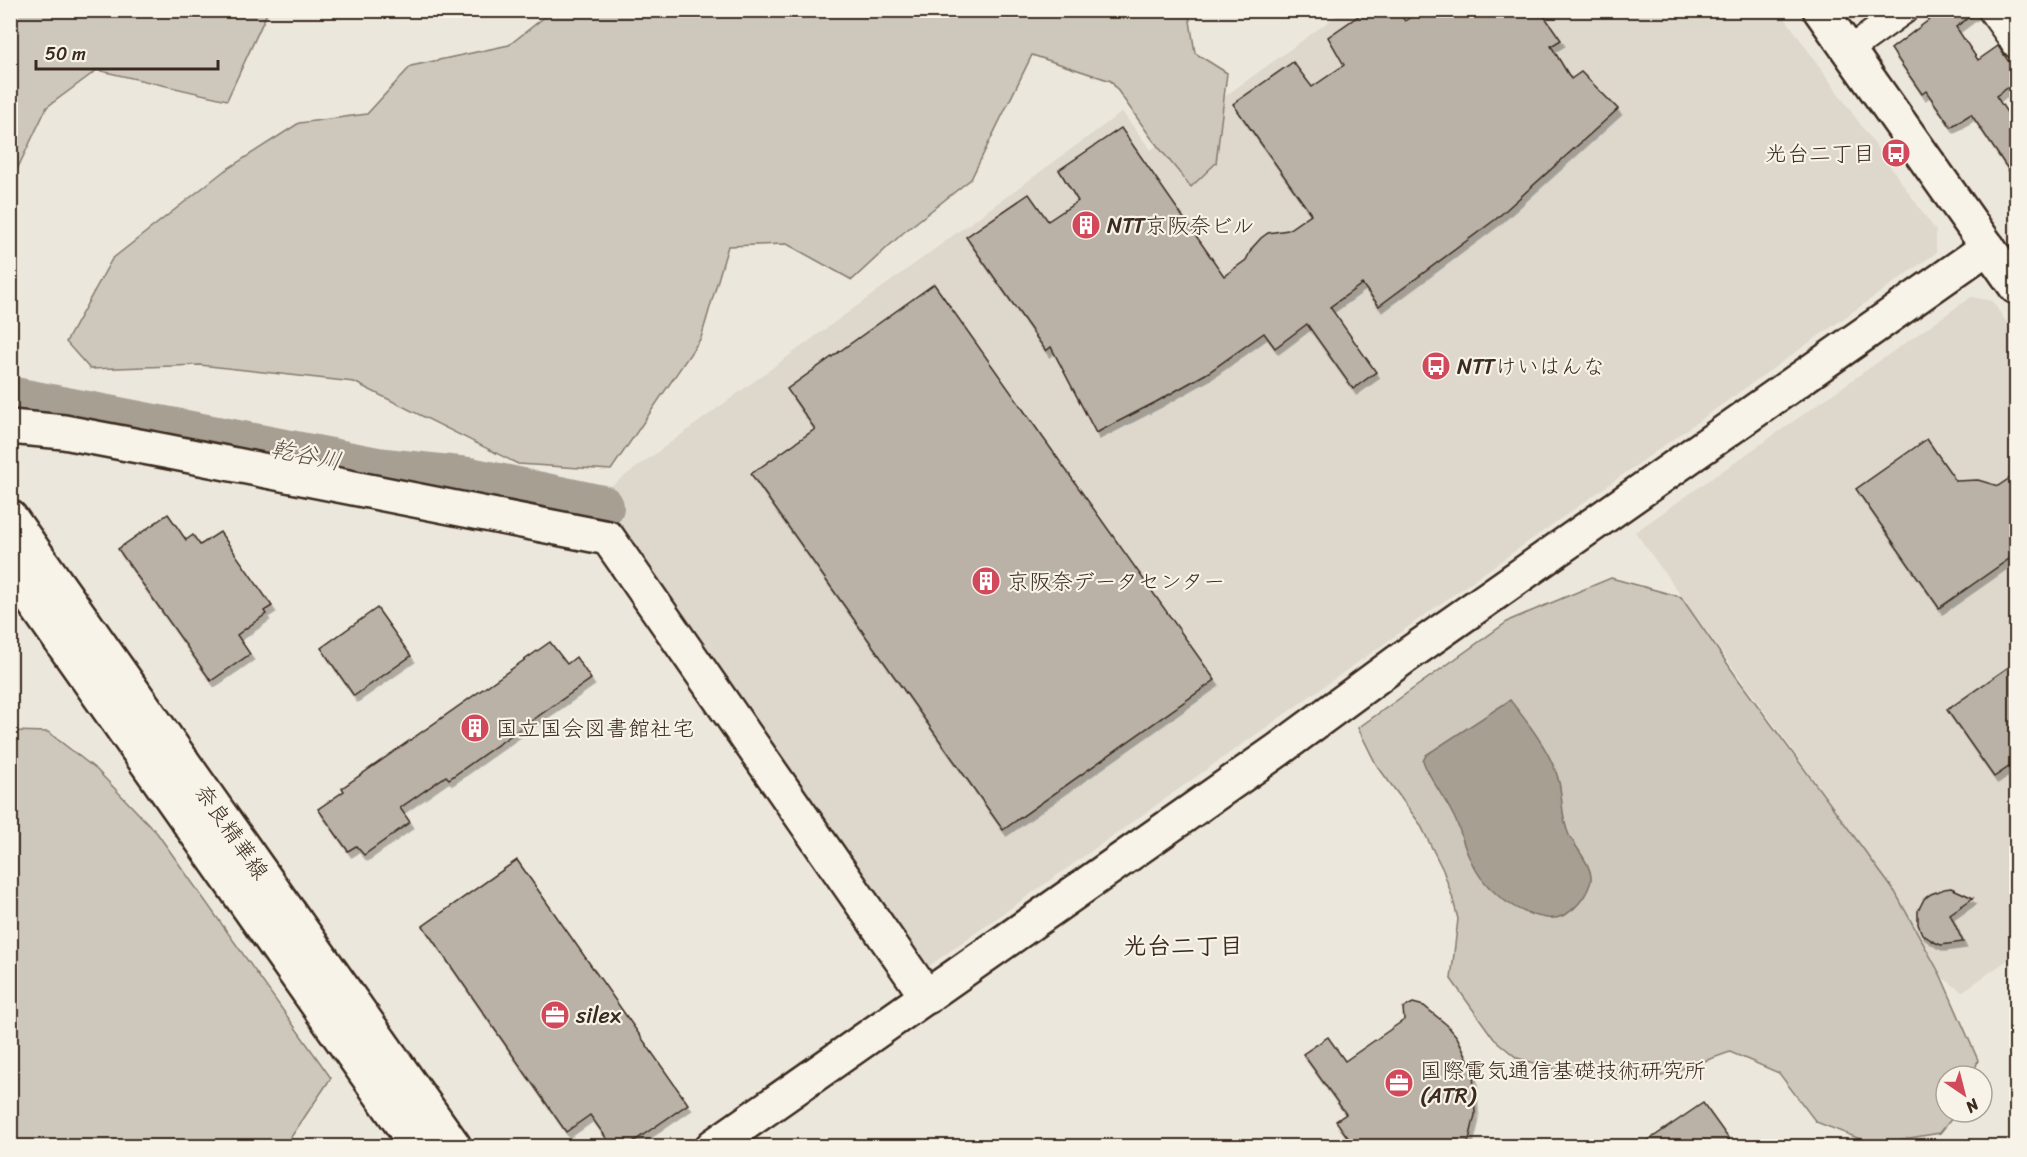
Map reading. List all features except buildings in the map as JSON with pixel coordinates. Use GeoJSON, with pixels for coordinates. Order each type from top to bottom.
{"type":"FeatureCollection","features":[{"type":"Feature","properties":{"kind":"street"},"geometry":{"type":"LineString","coordinates":[[1820,10],[2016,287]]}},
{"type":"Feature","properties":{"kind":"street"},"geometry":{"type":"LineString","coordinates":[[1849,50],[1905,10]]}},
{"type":"Feature","properties":{"kind":"street"},"geometry":{"type":"LineString","coordinates":[[1991,10],[2016,45]]}},
{"type":"Feature","properties":{"kind":"street"},"geometry":{"type":"LineString","coordinates":[[713,1146],[1989,247]]}},
{"type":"Feature","properties":{"kind":"street"},"geometry":{"type":"LineString","coordinates":[[10,427],[64,432],[154,448],[608,538],[927,997]]}},
{"type":"Feature","properties":{"kind":"street","name":"奈良精華線"},"geometry":{"type":"LineString","coordinates":[[10,517],[454,1146]]}},
{"type":"Feature","properties":{"kind":"street","name":"奈良精華線"},"geometry":{"type":"LineString","coordinates":[[10,569],[417,1146]]}},
{"type":"Feature","properties":{"kind":"shaded area"},"geometry":{"type":"Polygon","coordinates":[[[11,10],[268,11],[227,100],[97,70],[47,107],[11,182],[11,10]]]}},
{"type":"Feature","properties":{"kind":"shaded area"},"geometry":{"type":"Polygon","coordinates":[[[559,10],[1195,11],[1189,14],[1195,53],[1227,73],[1216,163],[1191,187],[1152,139],[1111,81],[1032,55],[971,179],[903,233],[852,280],[787,244],[728,246],[701,338],[611,470],[518,464],[354,382],[200,365],[90,369],[66,342],[112,259],[224,171],[299,123],[367,114],[411,66],[509,45],[551,12],[559,10]]]}},
{"type":"Feature","properties":{"kind":"shaded area"},"geometry":{"type":"Polygon","coordinates":[[[1343,11],[1780,11],[1936,231],[1936,253],[929,966],[596,497],[1122,112],[1151,150],[1343,11]]]}},
{"type":"Feature","properties":{"kind":"shaded area"},"geometry":{"type":"Polygon","coordinates":[[[1971,297],[1992,301],[2016,336],[2016,954],[1962,992],[1941,976],[1895,892],[1635,532],[1971,297]]]}},
{"type":"Feature","properties":{"kind":"shaded area"},"geometry":{"type":"Polygon","coordinates":[[[1611,578],[1681,597],[1738,679],[1895,892],[1941,976],[1978,1060],[1977,1064],[1934,1064],[1934,1124],[1947,1124],[1940,1133],[1873,1144],[1816,1122],[1779,1073],[1730,1052],[1653,1079],[1582,1077],[1517,1058],[1494,1039],[1451,979],[1458,919],[1443,870],[1420,824],[1376,764],[1358,728],[1510,620],[1611,578]]]}},
{"type":"Feature","properties":{"kind":"shaded area"},"geometry":{"type":"Polygon","coordinates":[[[1510,700],[1539,739],[1551,760],[1559,782],[1566,829],[1590,872],[1590,884],[1579,903],[1567,913],[1554,918],[1534,915],[1510,905],[1481,878],[1468,855],[1458,825],[1423,761],[1426,755],[1510,700]]]}},
{"type":"Feature","properties":{"kind":"shaded area"},"geometry":{"type":"Polygon","coordinates":[[[11,731],[48,732],[97,770],[157,833],[331,1078],[285,1146],[11,1146],[11,731]]]}},
{"type":"Feature","properties":{"kind":"waterway","name":"乾谷川"},"geometry":{"type":"LineString","coordinates":[[10,398],[378,469],[470,479],[602,507]]}},
{"type":"Feature","properties":{"kind":"place","name":"光台二丁目"},"geometry":{"type":"Point","coordinates":[1896,153]}},
{"type":"Feature","properties":{"kind":"place","name":"NTT京阪奈ビル"},"geometry":{"type":"Point","coordinates":[1086,225]}},
{"type":"Feature","properties":{"kind":"place","name":"NTTけいはんな"},"geometry":{"type":"Point","coordinates":[1436,366]}},
{"type":"Feature","properties":{"kind":"place","name":"京阪奈データセンター"},"geometry":{"type":"Point","coordinates":[986,581]}},
{"type":"Feature","properties":{"kind":"place","name":"国立国会図書館社宅"},"geometry":{"type":"Point","coordinates":[475,728]}},
{"type":"Feature","properties":{"kind":"place","name":"silex"},"geometry":{"type":"Point","coordinates":[555,1015]}},
{"type":"Feature","properties":{"kind":"place","name":"国際電気通信基礎技術研究所 (ATR)"},"geometry":{"type":"Point","coordinates":[1399,1083]}},
{"type":"Feature","properties":{"kind":"district","name":"光台二丁目"},"geometry":{"type":"Point","coordinates":[1183,946]}}]}
